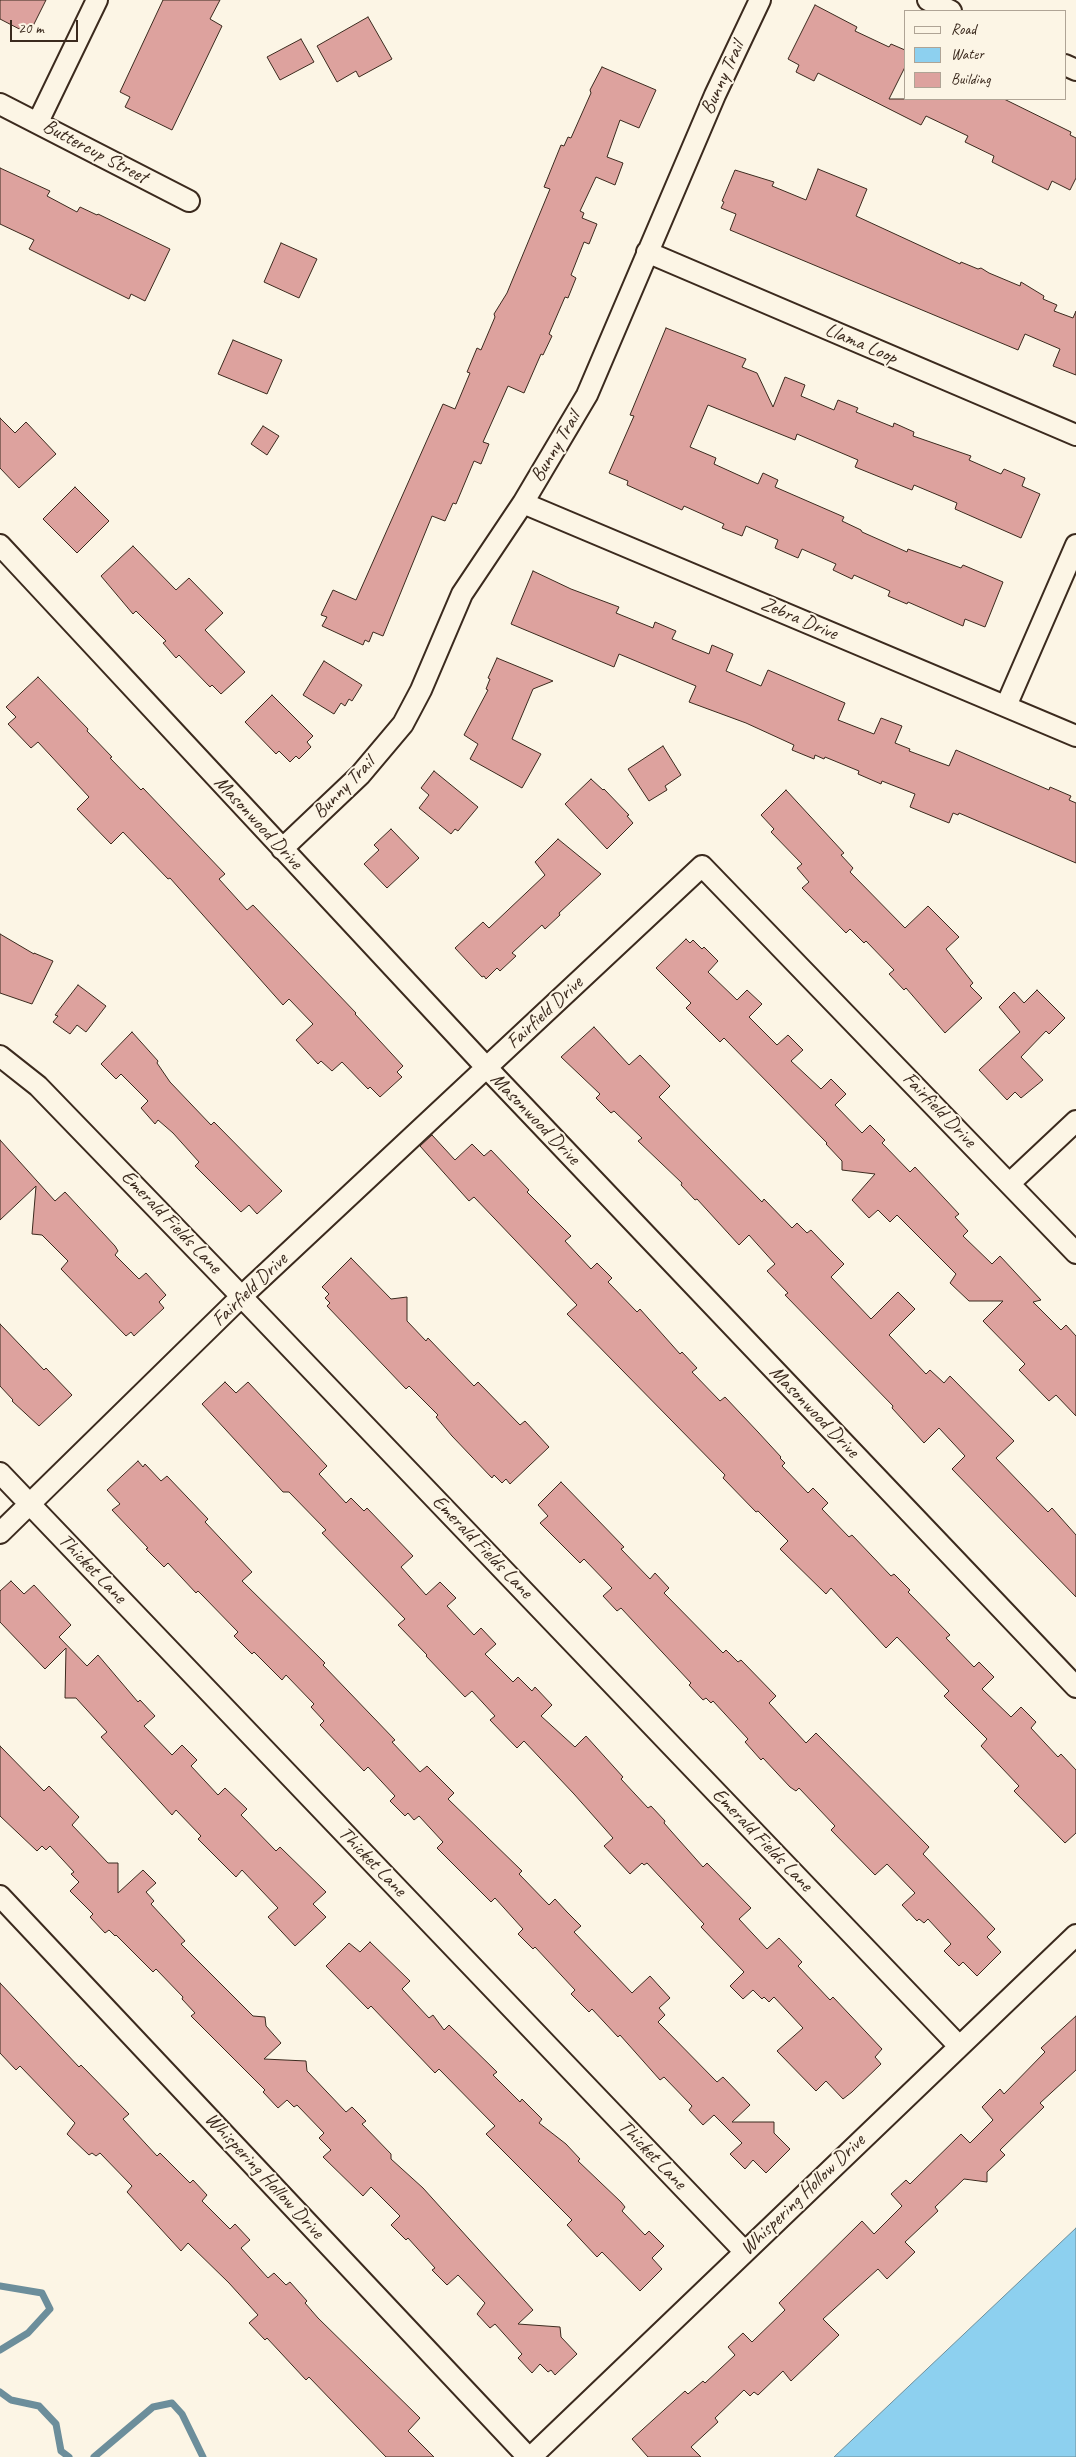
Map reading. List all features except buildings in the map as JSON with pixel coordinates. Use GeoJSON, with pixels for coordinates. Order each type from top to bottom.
{"type":"FeatureCollection","features":[{"type":"Feature","properties":{"kind":"street"},"geometry":{"type":"LineString","coordinates":[[38,122],[97,0]]}},
{"type":"Feature","properties":{"kind":"street","name":"Bunny Trail"},"geometry":{"type":"LineString","coordinates":[[282,849],[360,775],[403,724],[421,690],[462,594],[523,503],[587,395],[715,94],[760,0]]}},
{"type":"Feature","properties":{"kind":"street"},"geometry":{"type":"LineString","coordinates":[[928,0],[949,10]]}},
{"type":"Feature","properties":{"kind":"street","name":"Buttercup Street"},"geometry":{"type":"LineString","coordinates":[[0,104],[189,201]]}},
{"type":"Feature","properties":{"kind":"street","name":"Llama Loop"},"geometry":{"type":"LineString","coordinates":[[647,252],[1076,435]]}},
{"type":"Feature","properties":{"kind":"street","name":"Zebra Drive"},"geometry":{"type":"LineString","coordinates":[[523,503],[1076,736]]}},
{"type":"Feature","properties":{"kind":"street","name":"Masonwood Drive"},"geometry":{"type":"LineString","coordinates":[[0,545],[486,1067],[1076,1687]]}},
{"type":"Feature","properties":{"kind":"street"},"geometry":{"type":"LineString","coordinates":[[1006,706],[1076,545]]}},
{"type":"Feature","properties":{"kind":"street","name":"Fairfield Drive"},"geometry":{"type":"LineString","coordinates":[[0,1533],[242,1296],[702,866],[1076,1253]]}},
{"type":"Feature","properties":{"kind":"street","name":"Emerald Fields Lane"},"geometry":{"type":"LineString","coordinates":[[0,1056],[38,1086],[242,1296],[958,2046]]}},
{"type":"Feature","properties":{"kind":"street"},"geometry":{"type":"LineString","coordinates":[[1010,1183],[1076,1121]]}},
{"type":"Feature","properties":{"kind":"street","name":"Thicket Lane"},"geometry":{"type":"LineString","coordinates":[[0,1473],[744,2251]]}},
{"type":"Feature","properties":{"kind":"street","name":"Whispering Hollow Drive"},"geometry":{"type":"LineString","coordinates":[[0,1896],[530,2457],[1076,1935]]}},
{"type":"Feature","properties":{"kind":"water"},"geometry":{"type":"Polygon","coordinates":[[[1076,2228],[1076,2457],[834,2457],[1076,2228]]]}},
{"type":"Feature","properties":{"kind":"waterway"},"geometry":{"type":"LineString","coordinates":[[0,2286],[42,2293],[50,2309],[28,2333],[0,2350]]}},
{"type":"Feature","properties":{"kind":"waterway"},"geometry":{"type":"LineString","coordinates":[[0,2392],[11,2400],[39,2406],[56,2424],[61,2451],[69,2457]]}},
{"type":"Feature","properties":{"kind":"waterway"},"geometry":{"type":"LineString","coordinates":[[94,2457],[153,2407],[172,2403],[182,2414],[203,2457]]}}]}
